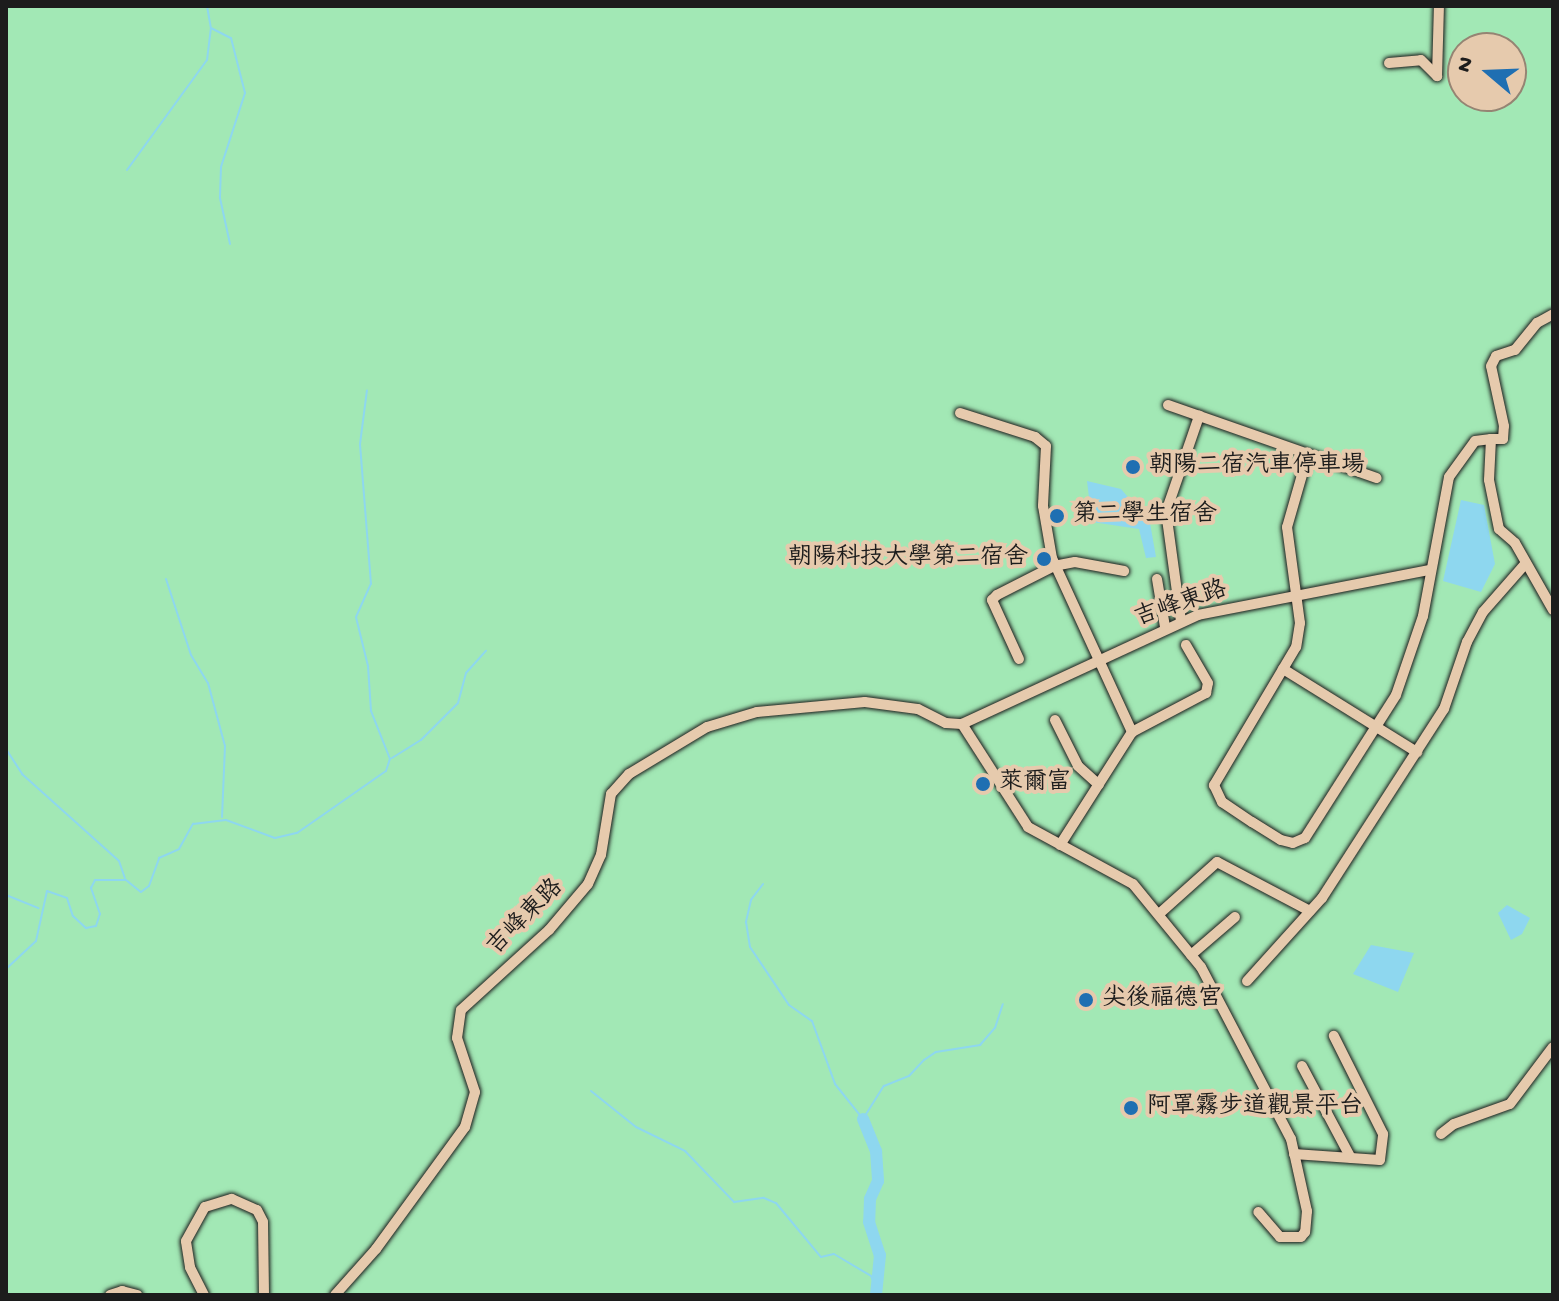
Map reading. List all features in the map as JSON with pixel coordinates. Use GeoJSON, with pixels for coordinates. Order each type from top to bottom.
{"type":"FeatureCollection","features":[{"type":"Feature","properties":{"kind":"street"},"geometry":{"type":"LineString","coordinates":[[1389,63],[1421,60],[1437,76],[1439,6]]}},
{"type":"Feature","properties":{"kind":"street"},"geometry":{"type":"LineString","coordinates":[[1308,454],[1287,527],[1299,634],[1283,669],[1214,785],[1222,802],[1281,840],[1293,843],[1305,838],[1376,726],[1407,670],[1423,616],[1429,570],[1449,477],[1475,441],[1503,439],[1504,426],[1491,366],[1496,356],[1515,350],[1537,323],[1553,314]]}},
{"type":"Feature","properties":{"kind":"street"},"geometry":{"type":"LineString","coordinates":[[1168,405],[1377,478]]}},
{"type":"Feature","properties":{"kind":"street"},"geometry":{"type":"LineString","coordinates":[[960,413],[1035,437],[1046,446],[1043,506],[1054,566],[1132,732]]}},
{"type":"Feature","properties":{"kind":"street"},"geometry":{"type":"LineString","coordinates":[[1181,621],[1166,512],[1199,416]]}},
{"type":"Feature","properties":{"kind":"street"},"geometry":{"type":"LineString","coordinates":[[1491,439],[1489,480],[1495,521],[1526,563],[1553,610]]}},
{"type":"Feature","properties":{"kind":"street"},"geometry":{"type":"LineString","coordinates":[[1019,659],[992,600],[1054,566],[1075,562],[1124,571]]}},
{"type":"Feature","properties":{"kind":"street"},"geometry":{"type":"LineString","coordinates":[[1247,981],[1284,945],[1310,911],[1417,752],[1444,709],[1472,632],[1526,563]]}},
{"type":"Feature","properties":{"kind":"street","name":"吉峰東路"},"geometry":{"type":"LineString","coordinates":[[335,1295],[376,1249],[465,1127],[475,1092],[457,1038],[461,1010],[549,930],[588,884],[618,782],[707,727],[757,712],[865,702],[918,709],[946,723],[962,724],[1181,621],[1429,570]]}},
{"type":"Feature","properties":{"kind":"street"},"geometry":{"type":"LineString","coordinates":[[1157,579],[1165,627]]}},
{"type":"Feature","properties":{"kind":"street"},"geometry":{"type":"LineString","coordinates":[[1060,845],[1132,732],[1206,693],[1208,683],[1186,645]]}},
{"type":"Feature","properties":{"kind":"street"},"geometry":{"type":"LineString","coordinates":[[1283,669],[1417,752]]}},
{"type":"Feature","properties":{"kind":"street"},"geometry":{"type":"LineString","coordinates":[[1055,720],[1078,766],[1099,785]]}},
{"type":"Feature","properties":{"kind":"street"},"geometry":{"type":"LineString","coordinates":[[962,724],[1028,827],[1133,884],[1191,955],[1291,1139],[1307,1211],[1305,1232],[1301,1237],[1280,1237],[1258,1212]]}},
{"type":"Feature","properties":{"kind":"street"},"geometry":{"type":"LineString","coordinates":[[1159,914],[1217,862],[1310,911]]}},
{"type":"Feature","properties":{"kind":"street"},"geometry":{"type":"LineString","coordinates":[[1191,955],[1235,917]]}},
{"type":"Feature","properties":{"kind":"street"},"geometry":{"type":"LineString","coordinates":[[1294,1154],[1380,1160],[1383,1134],[1334,1036]]}},
{"type":"Feature","properties":{"kind":"street"},"geometry":{"type":"LineString","coordinates":[[1441,1134],[1454,1124],[1510,1104],[1553,1047]]}},
{"type":"Feature","properties":{"kind":"street"},"geometry":{"type":"LineString","coordinates":[[1302,1066],[1351,1158]]}},
{"type":"Feature","properties":{"kind":"street"},"geometry":{"type":"LineString","coordinates":[[204,1295],[190,1267],[186,1241],[205,1207],[232,1199],[257,1210],[263,1222],[264,1295]]}},
{"type":"Feature","properties":{"kind":"street"},"geometry":{"type":"LineString","coordinates":[[110,1295],[137,1295]]}},
{"type":"Feature","properties":{"kind":"green space"},"geometry":{"type":"Polygon","coordinates":[[[6,6],[1553,6],[1553,1295],[6,1295],[6,6]]]}},
{"type":"Feature","properties":{"kind":"water"},"geometry":{"type":"Polygon","coordinates":[[[1087,481],[1121,489],[1150,523],[1156,557],[1146,558],[1139,529],[1092,522],[1087,481]]]}},
{"type":"Feature","properties":{"kind":"water"},"geometry":{"type":"Polygon","coordinates":[[[1461,500],[1484,505],[1495,564],[1481,592],[1443,581],[1461,500]]]}},
{"type":"Feature","properties":{"kind":"water"},"geometry":{"type":"Polygon","coordinates":[[[1507,905],[1530,918],[1522,934],[1511,940],[1498,913],[1507,905]]]}},
{"type":"Feature","properties":{"kind":"water"},"geometry":{"type":"Polygon","coordinates":[[[1371,945],[1414,953],[1398,992],[1353,974],[1371,945]]]}},
{"type":"Feature","properties":{"kind":"waterway"},"geometry":{"type":"LineString","coordinates":[[207,6],[211,28],[231,38],[245,93],[221,167],[220,198],[230,244]]}},
{"type":"Feature","properties":{"kind":"waterway"},"geometry":{"type":"LineString","coordinates":[[127,170],[207,60],[211,28]]}},
{"type":"Feature","properties":{"kind":"waterway"},"geometry":{"type":"LineString","coordinates":[[6,969],[36,941],[47,891],[67,898],[73,916],[86,928],[96,926],[100,914],[91,888],[95,880],[126,880],[141,892],[149,886],[159,858],[179,849],[193,824],[226,820],[275,838],[297,833],[386,771],[390,759],[371,711],[368,666],[356,617],[371,584],[360,444],[367,390]]}},
{"type":"Feature","properties":{"kind":"waterway"},"geometry":{"type":"LineString","coordinates":[[166,579],[191,655],[208,683],[225,746],[222,817]]}},
{"type":"Feature","properties":{"kind":"waterway"},"geometry":{"type":"LineString","coordinates":[[392,758],[421,740],[458,703],[466,673],[486,651]]}},
{"type":"Feature","properties":{"kind":"waterway"},"geometry":{"type":"LineString","coordinates":[[6,749],[22,774],[119,861],[125,878]]}},
{"type":"Feature","properties":{"kind":"waterway"},"geometry":{"type":"LineString","coordinates":[[763,884],[751,900],[746,922],[750,947],[789,1005],[812,1021],[835,1084],[863,1119],[884,1086],[909,1076],[936,1052],[980,1045],[995,1028],[1003,1004]]}},
{"type":"Feature","properties":{"kind":"waterway"},"geometry":{"type":"LineString","coordinates":[[6,895],[39,908]]}},
{"type":"Feature","properties":{"kind":"waterway"},"geometry":{"type":"LineString","coordinates":[[591,1091],[636,1127],[685,1151],[734,1202],[764,1198],[776,1203],[821,1257],[834,1254],[871,1276],[877,1290]]}},
{"type":"Feature","properties":{"kind":"waterway"},"geometry":{"type":"LineString","coordinates":[[863,1119],[876,1151],[878,1181],[870,1199],[869,1222],[880,1255],[876,1295]]}},
{"type":"Feature","properties":{"kind":"place","name":"朝陽二宿汽車停車場"},"geometry":{"type":"Point","coordinates":[1133,467]}},
{"type":"Feature","properties":{"kind":"place","name":"第二學生宿舍"},"geometry":{"type":"Point","coordinates":[1057,516]}},
{"type":"Feature","properties":{"kind":"place","name":"朝陽科技大學第二宿舍"},"geometry":{"type":"Point","coordinates":[1044,559]}},
{"type":"Feature","properties":{"kind":"place","name":"萊爾富"},"geometry":{"type":"Point","coordinates":[983,784]}},
{"type":"Feature","properties":{"kind":"place","name":"尖後福德宮"},"geometry":{"type":"Point","coordinates":[1086,1000]}},
{"type":"Feature","properties":{"kind":"place","name":"阿罩霧步道觀景平台"},"geometry":{"type":"Point","coordinates":[1131,1108]}}]}
